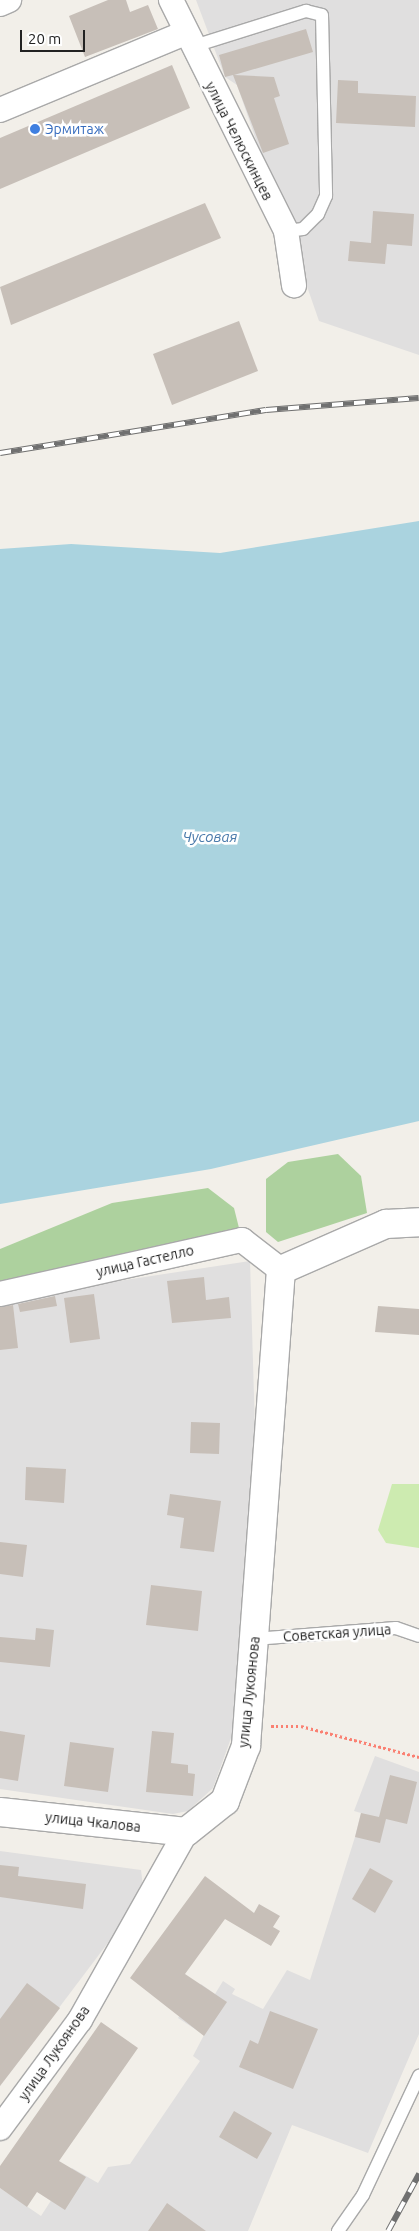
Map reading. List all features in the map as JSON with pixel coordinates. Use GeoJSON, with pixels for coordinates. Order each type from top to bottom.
{"type":"FeatureCollection","features":[{"type":"Feature","properties":{"kind":"street"},"geometry":{"type":"LineString","coordinates":[[0,4],[9,0]]}},
{"type":"Feature","properties":{"kind":"street","name":"улица Челюскинцев"},"geometry":{"type":"LineString","coordinates":[[171,0],[188,40],[286,231],[294,285]]}},
{"type":"Feature","properties":{"kind":"street"},"geometry":{"type":"LineString","coordinates":[[0,110],[188,40]]}},
{"type":"Feature","properties":{"kind":"street"},"geometry":{"type":"LineString","coordinates":[[281,1270],[386,1224],[419,1222]]}},
{"type":"Feature","properties":{"kind":"street","name":"улица Гастелло"},"geometry":{"type":"LineString","coordinates":[[0,1294],[242,1240],[281,1270]]}},
{"type":"Feature","properties":{"kind":"street","name":"улица Лукоянова"},"geometry":{"type":"LineString","coordinates":[[0,2128],[80,2020],[186,1832],[225,1801],[246,1746],[281,1270]]}},
{"type":"Feature","properties":{"kind":"street","name":"улица Чкалова"},"geometry":{"type":"LineString","coordinates":[[0,1812],[186,1832]]}},
{"type":"Feature","properties":{"kind":"lane"},"geometry":{"type":"LineString","coordinates":[[188,40],[306,11],[322,15],[326,196],[318,214],[303,229],[286,231]]}},
{"type":"Feature","properties":{"kind":"lane","name":"Советская улица"},"geometry":{"type":"LineString","coordinates":[[254,1639],[396,1628],[419,1636]]}},
{"type":"Feature","properties":{"kind":"lane"},"geometry":{"type":"LineString","coordinates":[[338,2231],[363,2195],[419,2076]]}},
{"type":"Feature","properties":{"kind":"path"},"geometry":{"type":"LineString","coordinates":[[248,1726],[301,1726],[419,1757]]}},
{"type":"Feature","properties":{"kind":"shaded area"},"geometry":{"type":"Polygon","coordinates":[[[196,0],[419,0],[419,355],[319,321],[237,85],[225,77],[196,0]]]}},
{"type":"Feature","properties":{"kind":"shaded area"},"geometry":{"type":"Polygon","coordinates":[[[250,1261],[255,1431],[235,1727],[213,1788],[188,1811],[173,1814],[0,1789],[0,1299],[250,1261]]]}},
{"type":"Feature","properties":{"kind":"shaded area"},"geometry":{"type":"Polygon","coordinates":[[[375,1756],[419,1772],[419,2034],[368,2153],[292,2125],[248,2231],[0,2231],[0,2188],[41,2216],[72,2168],[98,2183],[108,2167],[130,2164],[200,2061],[193,2056],[204,2035],[178,2018],[201,1984],[215,1994],[223,1981],[235,1989],[232,1994],[263,2009],[287,1970],[310,1980],[355,1837],[361,1813],[354,1811],[375,1756]]]}},
{"type":"Feature","properties":{"kind":"shaded area"},"geometry":{"type":"Polygon","coordinates":[[[0,1851],[141,1870],[144,1895],[0,2086],[0,1851]]]}},
{"type":"Feature","properties":{"kind":"green space"},"geometry":{"type":"Polygon","coordinates":[[[338,1154],[361,1176],[367,1213],[278,1242],[266,1232],[266,1179],[288,1162],[338,1154]]]}},
{"type":"Feature","properties":{"kind":"green space"},"geometry":{"type":"Polygon","coordinates":[[[208,1188],[234,1208],[239,1228],[0,1281],[0,1249],[112,1203],[208,1188]]]}},
{"type":"Feature","properties":{"kind":"green space"},"geometry":{"type":"Polygon","coordinates":[[[392,1484],[419,1484],[419,1548],[386,1543],[378,1530],[392,1484]]]}},
{"type":"Feature","properties":{"kind":"water","name":"Чусовая"},"geometry":{"type":"Polygon","coordinates":[[[419,521],[419,1121],[211,1169],[0,1204],[0,549],[71,544],[220,553],[419,521]]]}},
{"type":"Feature","properties":{"kind":"building"},"geometry":{"type":"Polygon","coordinates":[[[108,0],[126,0],[130,12],[148,5],[158,29],[85,57],[69,16],[108,0]]]}},
{"type":"Feature","properties":{"kind":"building"},"geometry":{"type":"Polygon","coordinates":[[[306,29],[313,52],[234,75],[274,77],[280,96],[274,98],[289,144],[263,153],[233,75],[225,77],[219,55],[306,29]]]}},
{"type":"Feature","properties":{"kind":"building"},"geometry":{"type":"Polygon","coordinates":[[[172,65],[190,108],[0,189],[0,138],[172,65]]]}},
{"type":"Feature","properties":{"kind":"building"},"geometry":{"type":"Polygon","coordinates":[[[338,80],[358,81],[358,93],[416,96],[415,127],[336,123],[338,80]]]}},
{"type":"Feature","properties":{"kind":"building"},"geometry":{"type":"Polygon","coordinates":[[[205,203],[221,238],[11,325],[0,287],[205,203]]]}},
{"type":"Feature","properties":{"kind":"building"},"geometry":{"type":"Polygon","coordinates":[[[373,211],[414,214],[412,246],[387,244],[385,264],[348,261],[350,241],[371,243],[373,211]]]}},
{"type":"Feature","properties":{"kind":"building"},"geometry":{"type":"Polygon","coordinates":[[[239,321],[258,371],[172,405],[153,354],[239,321]]]}},
{"type":"Feature","properties":{"kind":"building"},"geometry":{"type":"Polygon","coordinates":[[[204,1277],[206,1300],[229,1297],[231,1318],[172,1323],[167,1281],[204,1277]]]}},
{"type":"Feature","properties":{"kind":"building"},"geometry":{"type":"Polygon","coordinates":[[[94,1294],[100,1339],[70,1343],[64,1298],[94,1294]]]}},
{"type":"Feature","properties":{"kind":"building"},"geometry":{"type":"Polygon","coordinates":[[[55,1296],[57,1306],[20,1312],[18,1304],[55,1296]]]}},
{"type":"Feature","properties":{"kind":"building"},"geometry":{"type":"Polygon","coordinates":[[[13,1305],[18,1348],[0,1350],[0,1307],[13,1305]]]}},
{"type":"Feature","properties":{"kind":"building"},"geometry":{"type":"Polygon","coordinates":[[[378,1306],[419,1309],[419,1335],[375,1332],[378,1306]]]}},
{"type":"Feature","properties":{"kind":"building"},"geometry":{"type":"Polygon","coordinates":[[[191,1422],[220,1423],[219,1454],[190,1453],[191,1422]]]}},
{"type":"Feature","properties":{"kind":"building"},"geometry":{"type":"Polygon","coordinates":[[[26,1467],[66,1469],[64,1503],[25,1500],[26,1467]]]}},
{"type":"Feature","properties":{"kind":"building"},"geometry":{"type":"Polygon","coordinates":[[[170,1494],[221,1501],[214,1552],[180,1548],[184,1518],[167,1515],[170,1494]]]}},
{"type":"Feature","properties":{"kind":"building"},"geometry":{"type":"Polygon","coordinates":[[[0,1542],[27,1545],[23,1577],[0,1574],[0,1542]]]}},
{"type":"Feature","properties":{"kind":"building"},"geometry":{"type":"Polygon","coordinates":[[[151,1585],[202,1591],[198,1631],[146,1625],[151,1585]]]}},
{"type":"Feature","properties":{"kind":"building"},"geometry":{"type":"Polygon","coordinates":[[[36,1628],[54,1630],[50,1667],[0,1662],[0,1637],[35,1640],[36,1628]]]}},
{"type":"Feature","properties":{"kind":"building"},"geometry":{"type":"Polygon","coordinates":[[[0,1731],[25,1735],[18,1781],[0,1778],[0,1731]]]}},
{"type":"Feature","properties":{"kind":"building"},"geometry":{"type":"Polygon","coordinates":[[[152,1731],[174,1733],[171,1763],[188,1765],[188,1773],[195,1774],[193,1796],[146,1792],[152,1731]]]}},
{"type":"Feature","properties":{"kind":"building"},"geometry":{"type":"Polygon","coordinates":[[[70,1742],[114,1748],[108,1792],[64,1786],[70,1742]]]}},
{"type":"Feature","properties":{"kind":"building"},"geometry":{"type":"Polygon","coordinates":[[[390,1775],[417,1782],[407,1824],[386,1819],[380,1843],[355,1837],[361,1813],[379,1817],[390,1775]]]}},
{"type":"Feature","properties":{"kind":"building"},"geometry":{"type":"Polygon","coordinates":[[[0,1865],[19,1867],[18,1876],[86,1884],[83,1909],[0,1897],[0,1865]]]}},
{"type":"Feature","properties":{"kind":"building"},"geometry":{"type":"Polygon","coordinates":[[[370,1868],[393,1881],[375,1913],[352,1899],[370,1868]]]}},
{"type":"Feature","properties":{"kind":"building"},"geometry":{"type":"Polygon","coordinates":[[[205,1876],[254,1913],[259,1904],[280,1916],[273,1927],[280,1931],[271,1946],[225,1919],[185,1974],[227,2002],[204,2036],[130,1978],[205,1876]]]}},
{"type":"Feature","properties":{"kind":"building"},"geometry":{"type":"Polygon","coordinates":[[[27,1983],[60,2008],[0,2086],[0,2019],[27,1983]]]}},
{"type":"Feature","properties":{"kind":"building"},"geometry":{"type":"Polygon","coordinates":[[[270,2011],[318,2029],[293,2089],[239,2067],[250,2040],[258,2044],[270,2011]]]}},
{"type":"Feature","properties":{"kind":"building"},"geometry":{"type":"Polygon","coordinates":[[[101,2022],[138,2048],[59,2161],[86,2177],[65,2210],[37,2192],[27,2207],[0,2188],[0,2166],[101,2022]]]}},
{"type":"Feature","properties":{"kind":"building"},"geometry":{"type":"Polygon","coordinates":[[[234,2111],[272,2133],[257,2159],[219,2137],[234,2111]]]}},
{"type":"Feature","properties":{"kind":"building"},"geometry":{"type":"Polygon","coordinates":[[[167,2203],[206,2231],[148,2231],[167,2203]]]}},
{"type":"Feature","properties":{"kind":"railway"},"geometry":{"type":"LineString","coordinates":[[0,453],[266,410],[419,398]]}},
{"type":"Feature","properties":{"kind":"railway"},"geometry":{"type":"LineString","coordinates":[[388,2231],[419,2174]]}},
{"type":"Feature","properties":{"kind":"place","name":"Эрмитаж"},"geometry":{"type":"Point","coordinates":[35,129]}}]}
